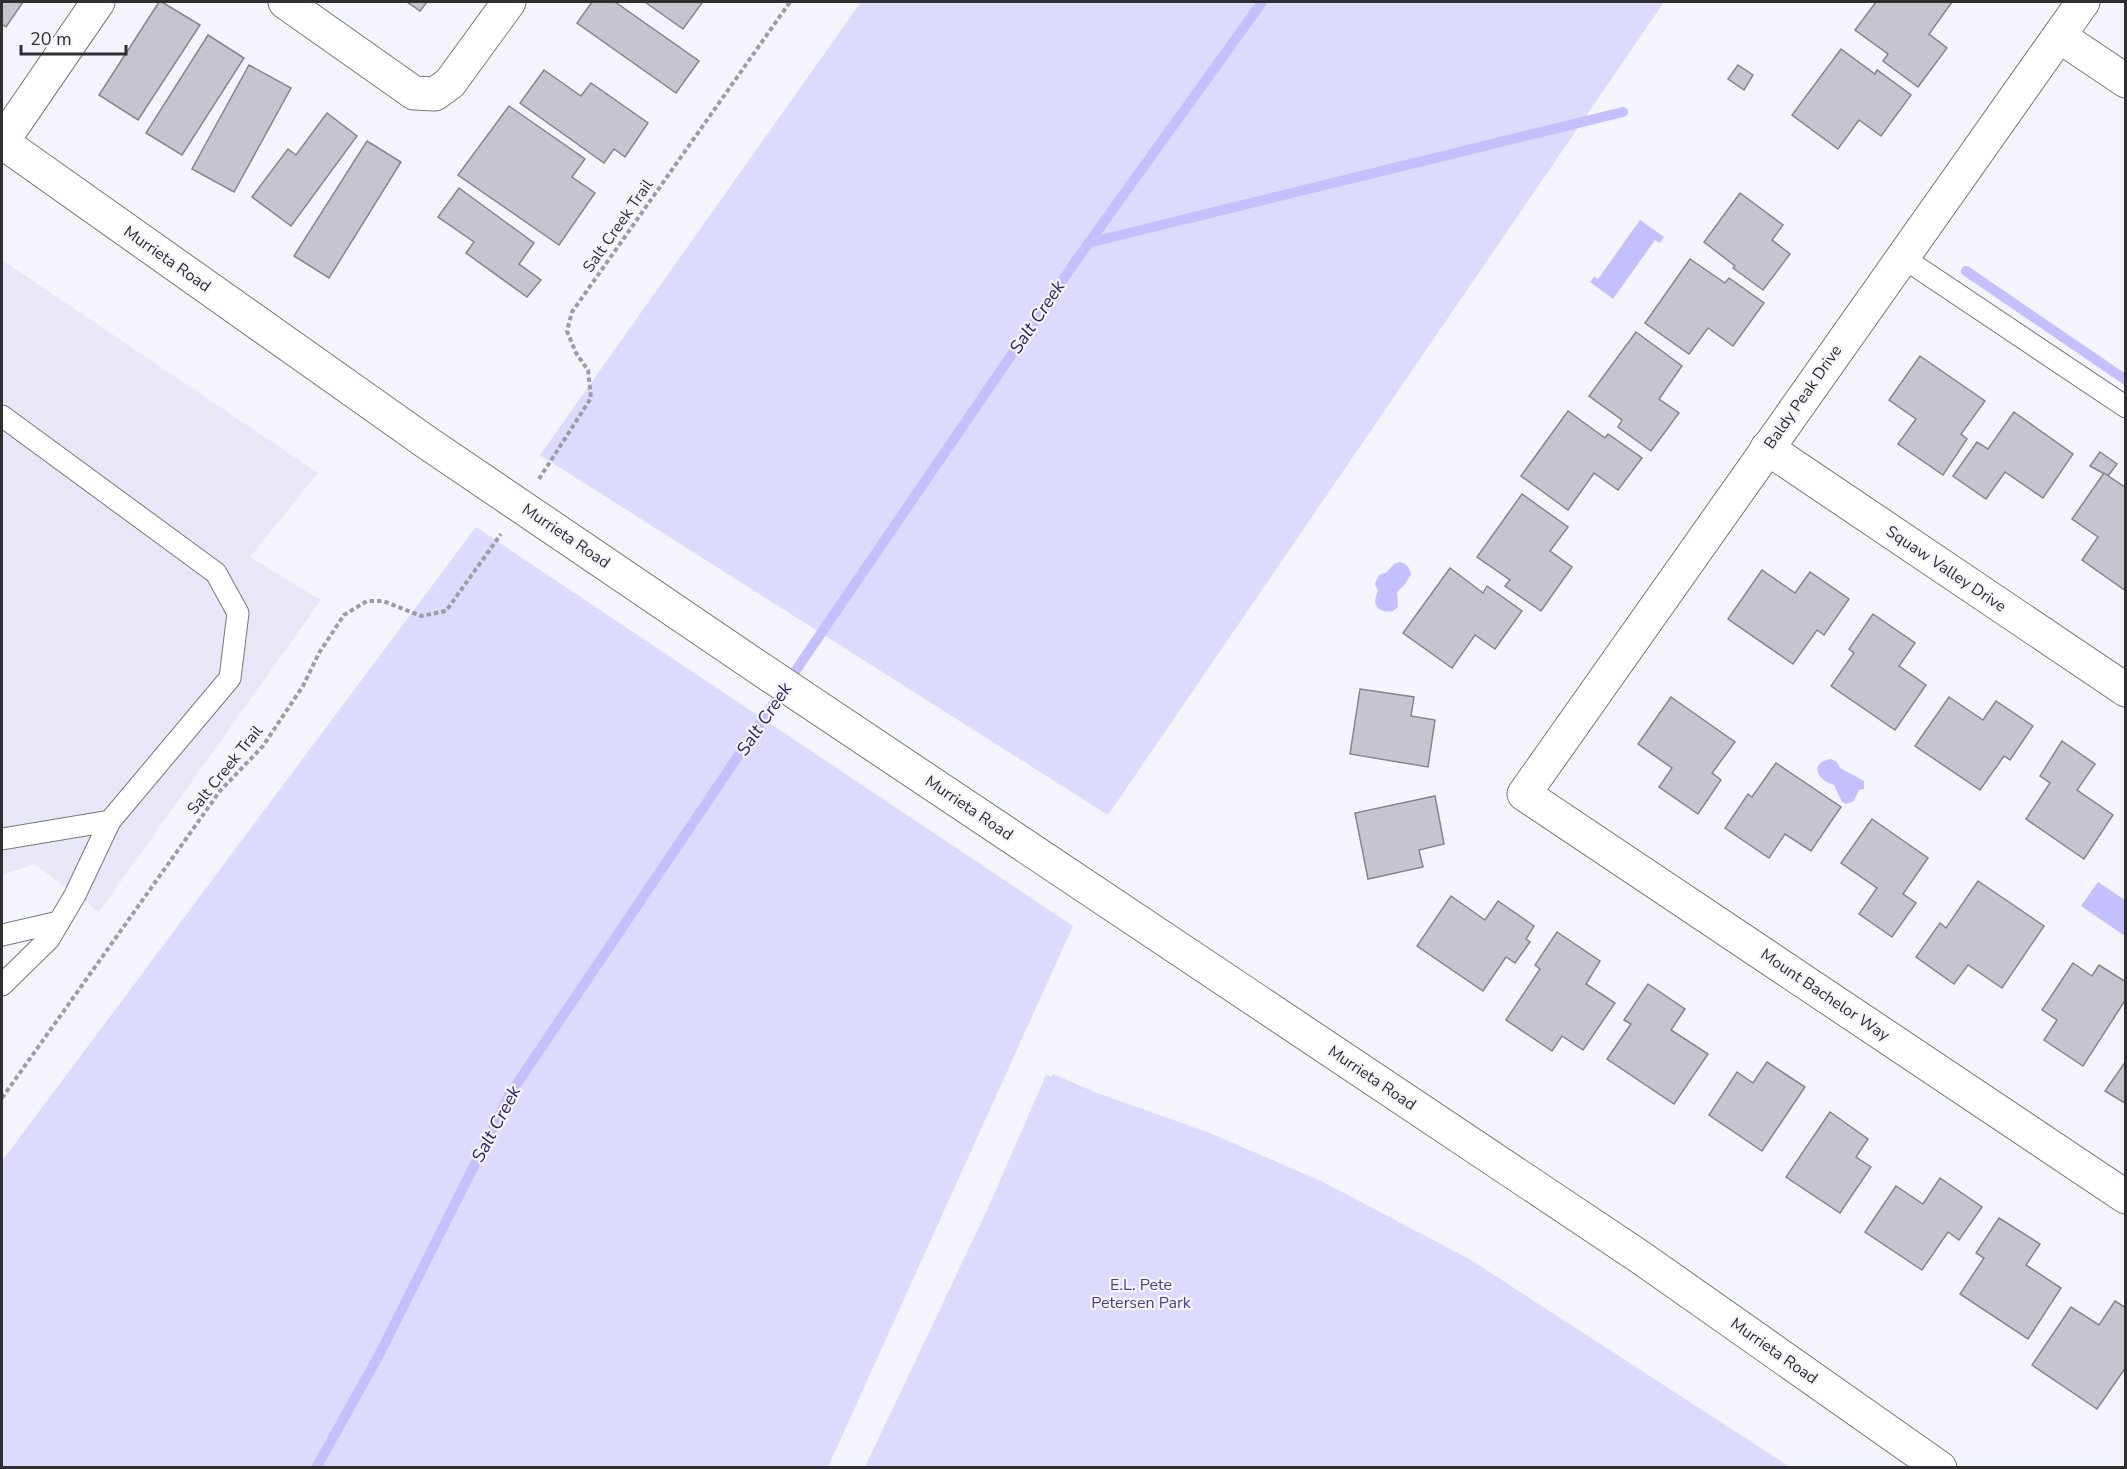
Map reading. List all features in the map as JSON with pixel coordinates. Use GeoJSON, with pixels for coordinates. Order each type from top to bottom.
{"type":"FeatureCollection","features":[{"type":"Feature","properties":{"kind":"street"},"geometry":{"type":"LineString","coordinates":[[2,143],[98,2]]}},
{"type":"Feature","properties":{"kind":"street"},"geometry":{"type":"LineString","coordinates":[[285,2],[414,93],[435,94],[450,83],[509,2]]}},
{"type":"Feature","properties":{"kind":"street","name":"Baldy Peak Drive"},"geometry":{"type":"LineString","coordinates":[[1524,794],[2083,2]]}},
{"type":"Feature","properties":{"kind":"street"},"geometry":{"type":"LineString","coordinates":[[2059,36],[2126,81]]}},
{"type":"Feature","properties":{"kind":"street","name":"Murrieta Road"},"geometry":{"type":"LineString","coordinates":[[2,143],[426,442],[765,672],[1630,1251],[1940,1467]]}},
{"type":"Feature","properties":{"kind":"street","name":"Squaw Valley Drive"},"geometry":{"type":"LineString","coordinates":[[1767,448],[2126,690]]}},
{"type":"Feature","properties":{"kind":"street","name":"Mount Bachelor Way"},"geometry":{"type":"LineString","coordinates":[[1524,794],[2126,1197]]}},
{"type":"Feature","properties":{"kind":"lane"},"geometry":{"type":"LineString","coordinates":[[1902,257],[2126,407]]}},
{"type":"Feature","properties":{"kind":"lane"},"geometry":{"type":"LineString","coordinates":[[2,416],[216,573],[238,613],[230,678],[110,821],[75,895],[49,939],[2,985]]}},
{"type":"Feature","properties":{"kind":"lane"},"geometry":{"type":"LineString","coordinates":[[2,839],[110,821]]}},
{"type":"Feature","properties":{"kind":"lane"},"geometry":{"type":"LineString","coordinates":[[2,935],[59,922]]}},
{"type":"Feature","properties":{"kind":"path","name":"Salt Creek Trail"},"geometry":{"type":"LineString","coordinates":[[540,477],[591,398],[588,370],[576,353],[567,331],[572,312],[790,2]]}},
{"type":"Feature","properties":{"kind":"path","name":"Salt Creek Trail"},"geometry":{"type":"LineString","coordinates":[[2,1098],[220,791],[263,746],[303,686],[319,653],[344,615],[367,601],[383,601],[421,616],[446,611],[499,537]]}},
{"type":"Feature","properties":{"kind":"shaded area"},"geometry":{"type":"Polygon","coordinates":[[[1640,220],[1664,237],[1660,243],[1655,240],[1613,299],[1590,282],[1594,277],[1598,279],[1640,220]]]}},
{"type":"Feature","properties":{"kind":"shaded area"},"geometry":{"type":"Polygon","coordinates":[[[2,260],[318,473],[250,557],[321,600],[99,912],[34,864],[2,875],[2,260]]]}},
{"type":"Feature","properties":{"kind":"shaded area"},"geometry":{"type":"Polygon","coordinates":[[[1399,562],[1407,565],[1411,574],[1397,592],[1398,607],[1393,611],[1383,611],[1376,604],[1378,591],[1375,584],[1379,575],[1387,572],[1399,562]]]}},
{"type":"Feature","properties":{"kind":"shaded area"},"geometry":{"type":"Polygon","coordinates":[[[1831,759],[1837,762],[1840,768],[1864,781],[1864,789],[1859,790],[1854,801],[1846,804],[1842,802],[1834,785],[1819,775],[1820,764],[1831,759]]]}},
{"type":"Feature","properties":{"kind":"shaded area"},"geometry":{"type":"Polygon","coordinates":[[[2098,882],[2125,900],[2125,936],[2081,906],[2098,882]]]}},
{"type":"Feature","properties":{"kind":"green space"},"geometry":{"type":"Polygon","coordinates":[[[861,2],[1664,2],[1108,815],[540,455],[861,2]]]}},
{"type":"Feature","properties":{"kind":"green space"},"geometry":{"type":"Polygon","coordinates":[[[476,527],[1073,926],[828,1467],[2,1467],[2,1161],[476,527]]]}},
{"type":"Feature","properties":{"kind":"green space","name":"E.L. Pete Petersen Park"},"geometry":{"type":"Polygon","coordinates":[[[1053,1074],[1097,1093],[1210,1133],[1323,1182],[1471,1260],[1790,1467],[865,1467],[989,1206],[1046,1075],[1051,1077],[1053,1074]]]}},
{"type":"Feature","properties":{"kind":"building"},"geometry":{"type":"Polygon","coordinates":[[[2,2],[23,2],[6,27],[2,24],[2,2]]]}},
{"type":"Feature","properties":{"kind":"building"},"geometry":{"type":"Polygon","coordinates":[[[159,2],[200,25],[138,120],[99,95],[159,2]]]}},
{"type":"Feature","properties":{"kind":"building"},"geometry":{"type":"Polygon","coordinates":[[[407,2],[427,2],[420,11],[407,2]]]}},
{"type":"Feature","properties":{"kind":"building"},"geometry":{"type":"Polygon","coordinates":[[[592,2],[615,2],[699,61],[676,93],[577,23],[592,2]]]}},
{"type":"Feature","properties":{"kind":"building"},"geometry":{"type":"Polygon","coordinates":[[[645,2],[699,2],[702,3],[683,29],[645,2]]]}},
{"type":"Feature","properties":{"kind":"building"},"geometry":{"type":"Polygon","coordinates":[[[1876,2],[1952,2],[1929,34],[1947,48],[1918,87],[1883,61],[1888,54],[1855,30],[1876,2]]]}},
{"type":"Feature","properties":{"kind":"building"},"geometry":{"type":"Polygon","coordinates":[[[208,35],[244,58],[182,155],[146,133],[208,35]]]}},
{"type":"Feature","properties":{"kind":"building"},"geometry":{"type":"Polygon","coordinates":[[[1841,49],[1875,74],[1877,70],[1911,95],[1881,136],[1859,120],[1838,149],[1792,115],[1841,49]]]}},
{"type":"Feature","properties":{"kind":"building"},"geometry":{"type":"Polygon","coordinates":[[[249,65],[291,88],[234,192],[192,169],[249,65]]]}},
{"type":"Feature","properties":{"kind":"building"},"geometry":{"type":"Polygon","coordinates":[[[1738,65],[1753,75],[1744,90],[1728,79],[1738,65]]]}},
{"type":"Feature","properties":{"kind":"building"},"geometry":{"type":"Polygon","coordinates":[[[544,70],[581,96],[591,83],[648,123],[625,157],[614,149],[604,163],[520,103],[544,70]]]}},
{"type":"Feature","properties":{"kind":"building"},"geometry":{"type":"Polygon","coordinates":[[[509,106],[585,159],[572,177],[595,193],[559,245],[458,175],[509,106]]]}},
{"type":"Feature","properties":{"kind":"building"},"geometry":{"type":"Polygon","coordinates":[[[327,113],[357,136],[291,226],[252,197],[288,149],[296,155],[327,113]]]}},
{"type":"Feature","properties":{"kind":"building"},"geometry":{"type":"Polygon","coordinates":[[[367,141],[401,162],[329,278],[294,256],[367,141]]]}},
{"type":"Feature","properties":{"kind":"building"},"geometry":{"type":"Polygon","coordinates":[[[459,188],[534,243],[519,264],[541,280],[527,297],[466,253],[474,242],[438,217],[459,188]]]}},
{"type":"Feature","properties":{"kind":"building"},"geometry":{"type":"Polygon","coordinates":[[[1740,193],[1783,225],[1772,240],[1790,254],[1763,290],[1733,268],[1735,266],[1704,242],[1740,193]]]}},
{"type":"Feature","properties":{"kind":"building"},"geometry":{"type":"Polygon","coordinates":[[[1690,259],[1725,283],[1729,278],[1764,303],[1733,346],[1708,328],[1689,354],[1645,323],[1690,259]]]}},
{"type":"Feature","properties":{"kind":"building"},"geometry":{"type":"Polygon","coordinates":[[[1636,332],[1682,366],[1659,399],[1679,413],[1651,451],[1618,427],[1622,420],[1589,396],[1636,332]]]}},
{"type":"Feature","properties":{"kind":"building"},"geometry":{"type":"Polygon","coordinates":[[[1920,356],[1985,401],[1961,434],[1967,439],[1943,475],[1898,444],[1916,419],[1889,400],[1920,356]]]}},
{"type":"Feature","properties":{"kind":"building"},"geometry":{"type":"Polygon","coordinates":[[[1568,411],[1605,438],[1608,434],[1642,458],[1618,490],[1594,473],[1568,510],[1521,476],[1568,411]]]}},
{"type":"Feature","properties":{"kind":"building"},"geometry":{"type":"Polygon","coordinates":[[[2014,412],[2073,454],[2043,498],[2005,472],[1986,499],[1953,476],[1977,442],[1988,449],[2014,412]]]}},
{"type":"Feature","properties":{"kind":"building"},"geometry":{"type":"Polygon","coordinates":[[[2100,452],[2117,464],[2108,476],[2090,466],[2100,452]]]}},
{"type":"Feature","properties":{"kind":"building"},"geometry":{"type":"Polygon","coordinates":[[[2104,473],[2126,488],[2126,591],[2082,560],[2098,537],[2072,519],[2104,473]]]}},
{"type":"Feature","properties":{"kind":"building"},"geometry":{"type":"Polygon","coordinates":[[[1522,494],[1568,527],[1550,551],[1572,567],[1541,611],[1505,586],[1510,580],[1477,557],[1522,494]]]}},
{"type":"Feature","properties":{"kind":"building"},"geometry":{"type":"Polygon","coordinates":[[[1450,568],[1483,593],[1487,586],[1522,611],[1495,649],[1475,635],[1452,668],[1403,633],[1450,568]]]}},
{"type":"Feature","properties":{"kind":"building"},"geometry":{"type":"Polygon","coordinates":[[[1762,570],[1795,593],[1810,572],[1849,599],[1824,635],[1817,630],[1793,664],[1728,619],[1762,570]]]}},
{"type":"Feature","properties":{"kind":"building"},"geometry":{"type":"Polygon","coordinates":[[[1873,614],[1915,643],[1899,666],[1926,685],[1895,730],[1831,686],[1854,653],[1849,649],[1873,614]]]}},
{"type":"Feature","properties":{"kind":"building"},"geometry":{"type":"Polygon","coordinates":[[[1360,689],[1414,697],[1411,716],[1435,720],[1428,767],[1350,754],[1360,689]]]}},
{"type":"Feature","properties":{"kind":"building"},"geometry":{"type":"Polygon","coordinates":[[[1671,697],[1735,742],[1712,773],[1721,780],[1698,814],[1659,787],[1672,768],[1638,744],[1671,697]]]}},
{"type":"Feature","properties":{"kind":"building"},"geometry":{"type":"Polygon","coordinates":[[[1949,697],[1983,720],[1996,701],[2033,726],[2010,760],[2004,756],[1980,790],[1915,746],[1949,697]]]}},
{"type":"Feature","properties":{"kind":"building"},"geometry":{"type":"Polygon","coordinates":[[[2062,741],[2095,764],[2077,790],[2113,815],[2084,859],[2026,819],[2050,783],[2040,776],[2062,741]]]}},
{"type":"Feature","properties":{"kind":"building"},"geometry":{"type":"Polygon","coordinates":[[[1776,763],[1841,807],[1811,851],[1785,834],[1769,858],[1725,828],[1748,794],[1752,797],[1776,763]]]}},
{"type":"Feature","properties":{"kind":"building"},"geometry":{"type":"Polygon","coordinates":[[[1435,796],[1444,844],[1419,850],[1423,867],[1368,879],[1355,813],[1435,796]]]}},
{"type":"Feature","properties":{"kind":"building"},"geometry":{"type":"Polygon","coordinates":[[[1872,819],[1928,858],[1903,894],[1916,903],[1892,937],[1859,914],[1877,888],[1841,863],[1872,819]]]}},
{"type":"Feature","properties":{"kind":"building"},"geometry":{"type":"Polygon","coordinates":[[[1978,881],[2044,926],[2002,988],[1968,965],[1954,984],[1916,957],[1940,923],[1946,928],[1978,881]]]}},
{"type":"Feature","properties":{"kind":"building"},"geometry":{"type":"Polygon","coordinates":[[[1451,896],[1485,920],[1498,901],[1534,926],[1526,939],[1530,942],[1515,963],[1506,957],[1483,991],[1417,946],[1451,896]]]}},
{"type":"Feature","properties":{"kind":"building"},"geometry":{"type":"Polygon","coordinates":[[[1557,932],[1600,961],[1586,984],[1615,1003],[1583,1050],[1562,1036],[1552,1051],[1506,1020],[1540,969],[1535,965],[1557,932]]]}},
{"type":"Feature","properties":{"kind":"building"},"geometry":{"type":"Polygon","coordinates":[[[2073,963],[2092,976],[2099,965],[2126,982],[2126,999],[2083,1066],[2044,1040],[2057,1020],[2042,1010],[2073,963]]]}},
{"type":"Feature","properties":{"kind":"building"},"geometry":{"type":"Polygon","coordinates":[[[1648,984],[1685,1009],[1671,1030],[1708,1054],[1674,1104],[1607,1059],[1631,1024],[1624,1020],[1648,984]]]}},
{"type":"Feature","properties":{"kind":"building"},"geometry":{"type":"Polygon","coordinates":[[[2126,1061],[2126,1104],[2105,1091],[2126,1061]]]}},
{"type":"Feature","properties":{"kind":"building"},"geometry":{"type":"Polygon","coordinates":[[[1767,1062],[1805,1087],[1762,1151],[1709,1115],[1737,1072],[1753,1083],[1767,1062]]]}},
{"type":"Feature","properties":{"kind":"building"},"geometry":{"type":"Polygon","coordinates":[[[1830,1112],[1868,1139],[1856,1157],[1871,1167],[1840,1213],[1786,1177],[1830,1112]]]}},
{"type":"Feature","properties":{"kind":"building"},"geometry":{"type":"Polygon","coordinates":[[[1940,1178],[1982,1207],[1959,1240],[1948,1232],[1922,1270],[1865,1232],[1896,1186],[1923,1204],[1940,1178]]]}},
{"type":"Feature","properties":{"kind":"building"},"geometry":{"type":"Polygon","coordinates":[[[1999,1218],[2040,1244],[2026,1265],[2061,1288],[2028,1339],[1960,1294],[1984,1258],[1976,1253],[1999,1218]]]}},
{"type":"Feature","properties":{"kind":"building"},"geometry":{"type":"Polygon","coordinates":[[[2115,1301],[2126,1308],[2126,1367],[2097,1409],[2032,1365],[2071,1307],[2099,1325],[2115,1301]]]}},
{"type":"Feature","properties":{"kind":"waterway","name":"Salt Creek"},"geometry":{"type":"LineString","coordinates":[[316,1468],[379,1355],[510,1094],[1075,262],[1262,2]]}},
{"type":"Feature","properties":{"kind":"waterway"},"geometry":{"type":"LineString","coordinates":[[1088,243],[1623,112]]}},
{"type":"Feature","properties":{"kind":"waterway"},"geometry":{"type":"LineString","coordinates":[[1966,271],[2126,380]]}}]}
